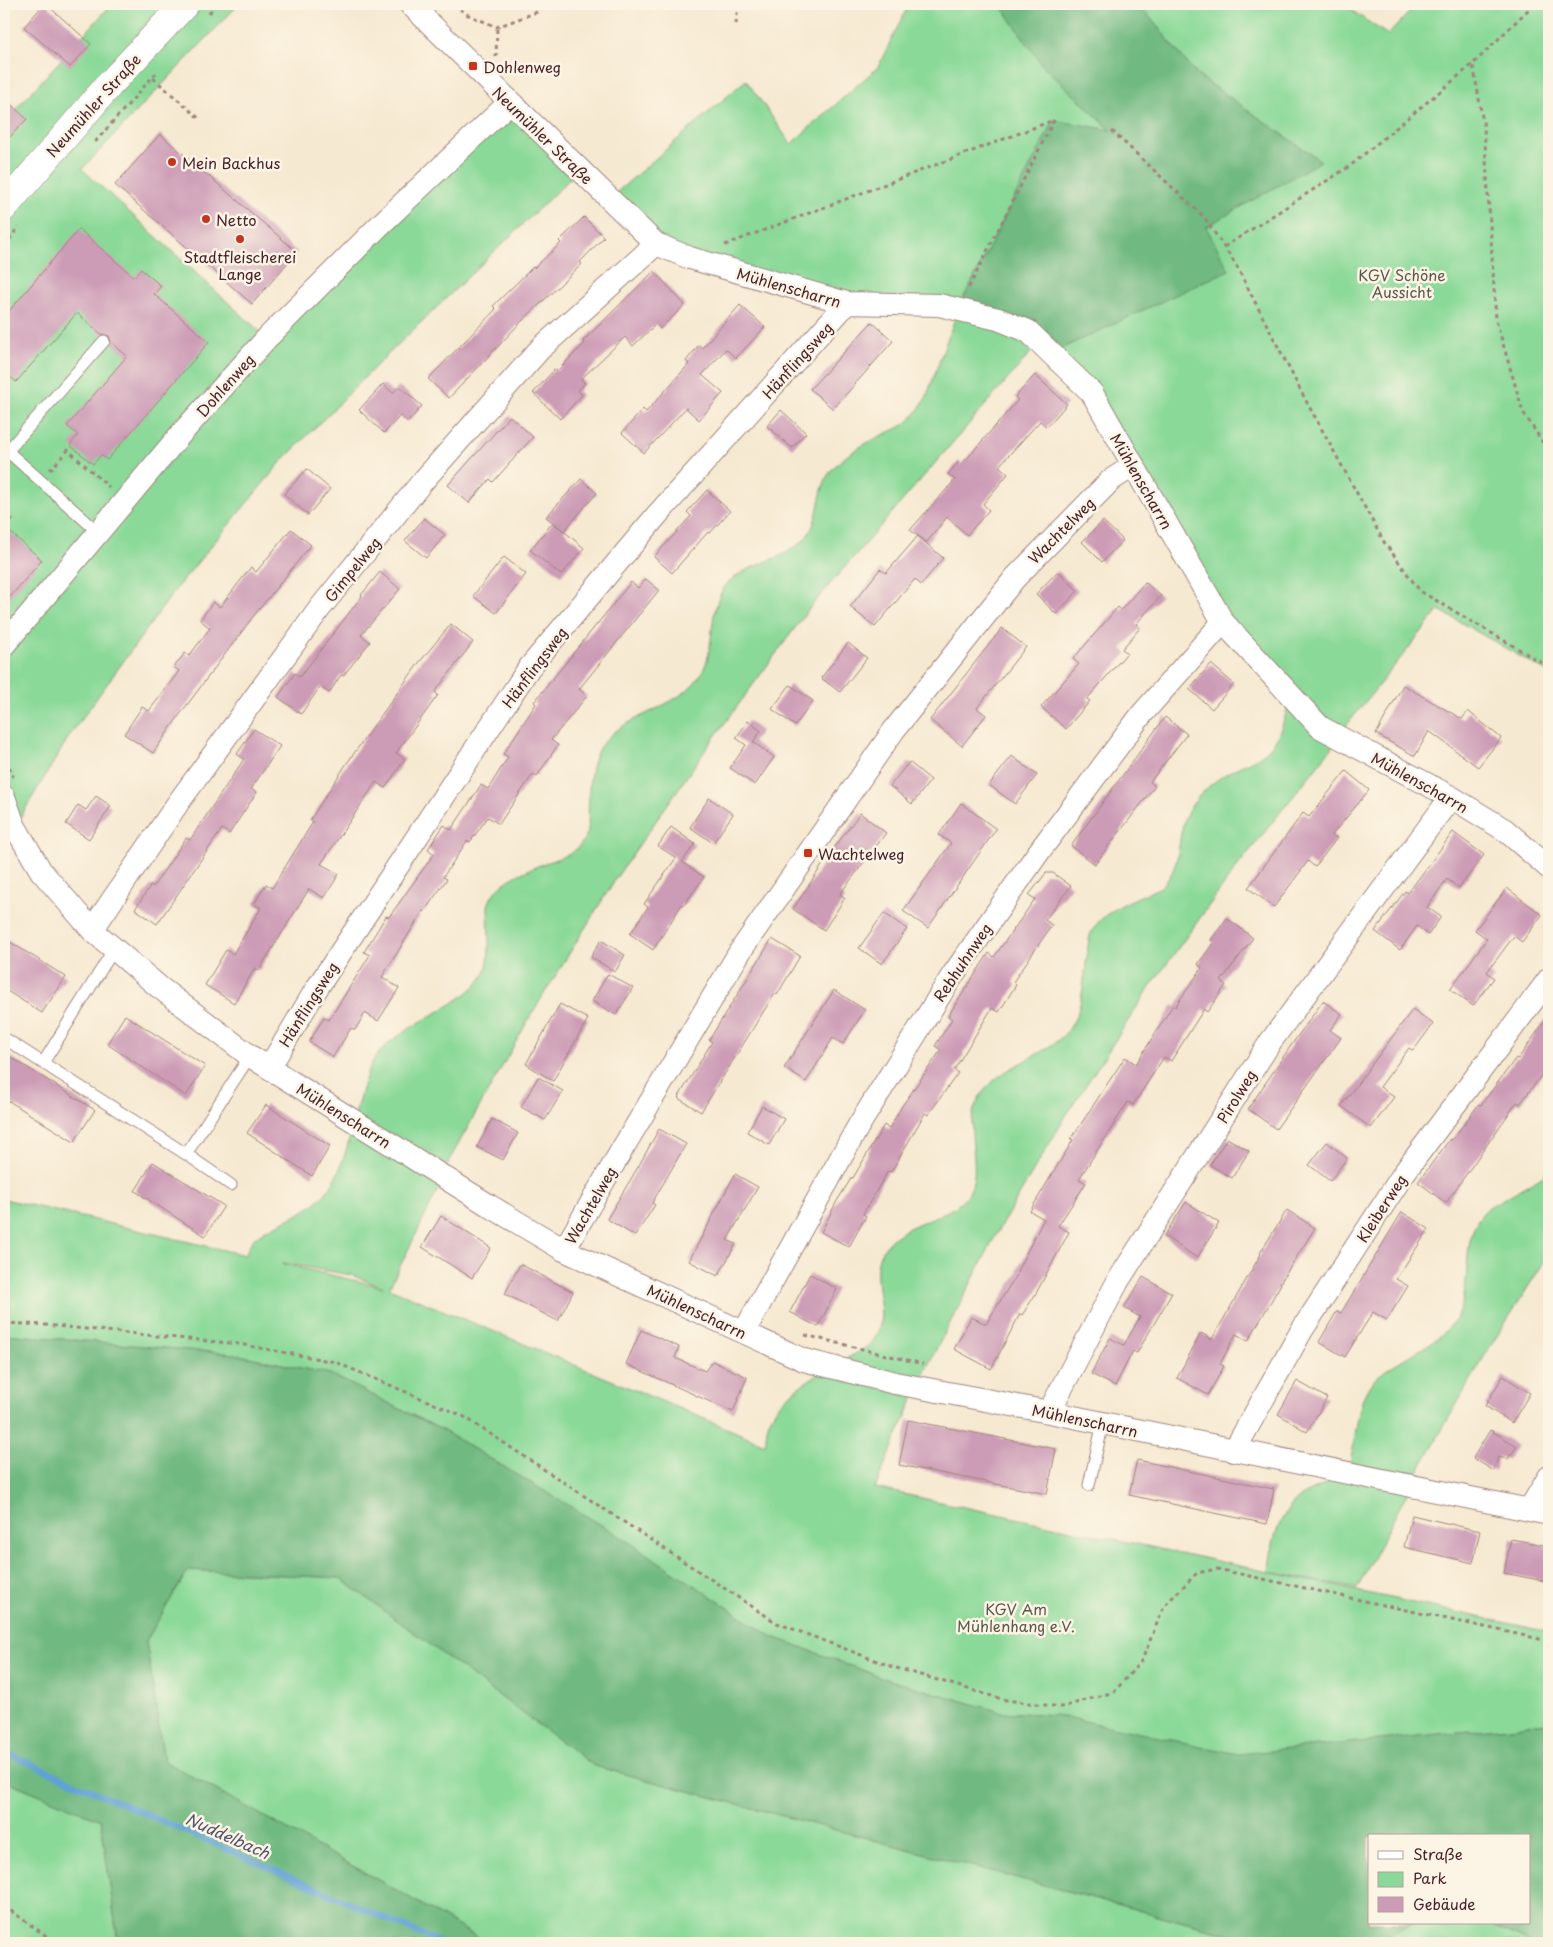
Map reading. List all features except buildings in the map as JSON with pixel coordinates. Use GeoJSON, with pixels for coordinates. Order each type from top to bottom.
{"type":"FeatureCollection","features":[{"type":"Feature","properties":{"kind":"street","name":"Neumühler Straße"},"geometry":{"type":"LineString","coordinates":[[410,4],[656,244]]}},
{"type":"Feature","properties":{"kind":"street","name":"Neumühler Straße"},"geometry":{"type":"LineString","coordinates":[[12,216],[109,86],[194,11]]}},
{"type":"Feature","properties":{"kind":"street","name":"Dohlenweg"},"geometry":{"type":"LineString","coordinates":[[4,646],[179,436],[267,338],[380,224],[510,102]]}},
{"type":"Feature","properties":{"kind":"street","name":"Mühlenscharrn"},"geometry":{"type":"LineString","coordinates":[[656,244],[690,258],[847,303],[939,305],[998,319],[1028,331],[1092,393],[1224,622],[1320,726],[1505,830],[1549,868]]}},
{"type":"Feature","properties":{"kind":"street","name":"Gimpelweg"},"geometry":{"type":"LineString","coordinates":[[92,930],[178,803],[320,608],[422,482],[540,349],[656,244]]}},
{"type":"Feature","properties":{"kind":"street","name":"Hänflingsweg"},"geometry":{"type":"LineString","coordinates":[[269,1068],[317,988],[529,668],[657,515],[847,303]]}},
{"type":"Feature","properties":{"kind":"street","name":"Wachtelweg"},"geometry":{"type":"LineString","coordinates":[[564,1250],[741,950],[894,730],[1015,578],[1111,480],[1133,466]]}},
{"type":"Feature","properties":{"kind":"street","name":"Rebhuhnweg"},"geometry":{"type":"LineString","coordinates":[[744,1332],[806,1224],[859,1125],[952,976],[1038,853],[1142,714],[1224,622]]}},
{"type":"Feature","properties":{"kind":"street","name":"Mühlenscharrn"},"geometry":{"type":"LineString","coordinates":[[10,791],[14,824],[41,871],[92,930],[159,987],[250,1056],[564,1250],[804,1360],[894,1383],[1049,1412],[1539,1512]]}},
{"type":"Feature","properties":{"kind":"street","name":"Pirolweg"},"geometry":{"type":"LineString","coordinates":[[1049,1412],[1118,1282],[1271,1041],[1451,798]]}},
{"type":"Feature","properties":{"kind":"street","name":"Kleiberweg"},"geometry":{"type":"LineString","coordinates":[[1234,1451],[1302,1330],[1404,1172],[1549,979]]}},
{"type":"Feature","properties":{"kind":"street"},"geometry":{"type":"LineString","coordinates":[[1539,1512],[1549,1477]]}},
{"type":"Feature","properties":{"kind":"lane"},"geometry":{"type":"LineString","coordinates":[[98,532],[5,452],[104,341]]}},
{"type":"Feature","properties":{"kind":"lane"},"geometry":{"type":"LineString","coordinates":[[43,1063],[114,949]]}},
{"type":"Feature","properties":{"kind":"lane"},"geometry":{"type":"LineString","coordinates":[[4,1038],[186,1154],[231,1185]]}},
{"type":"Feature","properties":{"kind":"lane"},"geometry":{"type":"LineString","coordinates":[[186,1154],[250,1056]]}},
{"type":"Feature","properties":{"kind":"lane"},"geometry":{"type":"LineString","coordinates":[[1089,1485],[1103,1424]]}},
{"type":"Feature","properties":{"kind":"path"},"geometry":{"type":"LineString","coordinates":[[194,11],[217,4]]}},
{"type":"Feature","properties":{"kind":"path"},"geometry":{"type":"LineString","coordinates":[[454,4],[466,14],[497,27],[537,12],[546,4]]}},
{"type":"Feature","properties":{"kind":"path"},"geometry":{"type":"LineString","coordinates":[[736,24],[738,4]]}},
{"type":"Feature","properties":{"kind":"path"},"geometry":{"type":"LineString","coordinates":[[1224,247],[1350,166],[1474,64],[1534,4]]}},
{"type":"Feature","properties":{"kind":"path"},"geometry":{"type":"LineString","coordinates":[[1474,64],[1484,128],[1496,320],[1523,412],[1549,452]]}},
{"type":"Feature","properties":{"kind":"path"},"geometry":{"type":"LineString","coordinates":[[93,144],[159,70]]}},
{"type":"Feature","properties":{"kind":"path"},"geometry":{"type":"LineString","coordinates":[[153,78],[201,120]]}},
{"type":"Feature","properties":{"kind":"path"},"geometry":{"type":"LineString","coordinates":[[690,258],[1054,120],[958,309]]}},
{"type":"Feature","properties":{"kind":"path"},"geometry":{"type":"LineString","coordinates":[[1112,131],[1204,217],[1236,265],[1305,399],[1384,542],[1420,591],[1549,667]]}},
{"type":"Feature","properties":{"kind":"path"},"geometry":{"type":"LineString","coordinates":[[4,246],[12,216]]}},
{"type":"Feature","properties":{"kind":"path"},"geometry":{"type":"LineString","coordinates":[[41,481],[68,450],[125,500]]}},
{"type":"Feature","properties":{"kind":"path"},"geometry":{"type":"LineString","coordinates":[[4,512],[14,520]]}},
{"type":"Feature","properties":{"kind":"path"},"geometry":{"type":"LineString","coordinates":[[4,752],[10,791]]}},
{"type":"Feature","properties":{"kind":"path"},"geometry":{"type":"LineString","coordinates":[[4,1323],[239,1344],[335,1362],[463,1416],[777,1623],[893,1667],[1006,1700],[1062,1707],[1114,1692],[1142,1660],[1164,1606],[1197,1572],[1217,1569],[1549,1642]]}},
{"type":"Feature","properties":{"kind":"path"},"geometry":{"type":"LineString","coordinates":[[799,1333],[933,1366]]}},
{"type":"Feature","properties":{"kind":"path"},"geometry":{"type":"LineString","coordinates":[[4,1906],[56,1943]]}},
{"type":"Feature","properties":{"kind":"green space"},"geometry":{"type":"Polygon","coordinates":[[[112,4],[239,4],[82,169],[267,338],[510,102],[579,170],[383,359],[281,462],[178,586],[70,735],[4,844],[4,122],[112,4]]]}},
{"type":"Feature","properties":{"kind":"green space"},"geometry":{"type":"Polygon","coordinates":[[[909,4],[1000,4],[1078,98],[1112,131],[1321,161],[1196,74],[1139,4],[1342,4],[1388,35],[1417,4],[1549,4],[1549,673],[1439,610],[1236,868],[1148,990],[1067,1114],[999,1229],[927,1367],[875,1488],[1549,1632],[1549,1723],[1238,1755],[1056,1715],[1001,1712],[886,1679],[771,1636],[618,1535],[442,1430],[330,1374],[234,1354],[4,1334],[4,1199],[245,1255],[256,1237],[300,1213],[325,1194],[334,1182],[341,1166],[360,1095],[372,1063],[382,1049],[414,1026],[452,1004],[480,980],[487,967],[488,960],[488,906],[492,896],[510,879],[534,867],[569,854],[576,850],[583,841],[588,831],[591,773],[598,751],[603,743],[622,727],[683,694],[692,685],[706,664],[717,602],[729,582],[748,569],[780,556],[799,544],[812,528],[824,483],[834,467],[856,449],[897,429],[917,412],[926,398],[958,310],[847,303],[690,258],[609,199],[746,80],[791,144],[878,67],[909,4]],[[1040,342],[812,605],[713,739],[616,878],[531,1015],[450,1159],[436,1194],[389,1288],[765,1444],[770,1418],[785,1398],[804,1383],[862,1350],[872,1342],[878,1332],[881,1321],[877,1273],[882,1251],[890,1240],[901,1232],[951,1209],[969,1193],[973,1183],[974,1172],[973,1115],[976,1104],[983,1092],[1004,1073],[1041,1052],[1064,1035],[1079,1009],[1092,931],[1113,910],[1161,887],[1169,878],[1177,859],[1182,829],[1193,804],[1207,788],[1219,779],[1270,748],[1281,730],[1291,695],[1223,622],[1133,466],[1040,342]],[[283,1264],[383,1287],[351,1275],[283,1264]]]}},
{"type":"Feature","properties":{"kind":"green space"},"geometry":{"type":"Polygon","coordinates":[[[1000,4],[1139,4],[1196,74],[1321,161],[1206,227],[1229,270],[1052,353],[958,309],[1054,120],[1111,130],[1042,65],[1000,4]]]}},
{"type":"Feature","properties":{"kind":"green space"},"geometry":{"type":"Polygon","coordinates":[[[1549,1166],[1549,1254],[1485,1355],[1420,1468],[1357,1589],[1269,1572],[1272,1548],[1284,1515],[1300,1498],[1336,1478],[1349,1465],[1359,1411],[1370,1385],[1385,1371],[1434,1341],[1450,1326],[1459,1312],[1464,1297],[1472,1233],[1478,1219],[1489,1207],[1544,1176],[1549,1166]]]}},
{"type":"Feature","properties":{"kind":"green space"},"geometry":{"type":"Polygon","coordinates":[[[4,1334],[234,1354],[330,1374],[442,1430],[618,1535],[771,1636],[886,1679],[1001,1712],[1056,1715],[1238,1754],[1549,1723],[1549,1943],[1531,1943],[1492,1924],[1530,1924],[1530,1834],[1368,1834],[1368,1924],[1411,1924],[1372,1943],[1263,1943],[594,1766],[340,1578],[188,1570],[146,1641],[164,1761],[405,1895],[487,1943],[125,1943],[117,1936],[101,1820],[4,1780],[4,1334]]]}},
{"type":"Feature","properties":{"kind":"green space"},"geometry":{"type":"Polygon","coordinates":[[[188,1570],[340,1578],[594,1766],[1263,1943],[487,1943],[405,1895],[164,1761],[146,1641],[188,1570]]]}},
{"type":"Feature","properties":{"kind":"green space"},"geometry":{"type":"Polygon","coordinates":[[[4,1780],[101,1820],[117,1936],[125,1943],[4,1943],[4,1780]]]}},
{"type":"Feature","properties":{"kind":"green space"},"geometry":{"type":"Polygon","coordinates":[[[1411,1924],[1492,1924],[1531,1943],[1372,1943],[1411,1924]]]}},
{"type":"Feature","properties":{"kind":"waterway","name":"Nuddelbach"},"geometry":{"type":"LineString","coordinates":[[4,1752],[441,1943]]}},
{"type":"Feature","properties":{"kind":"place","name":"Dohlenweg"},"geometry":{"type":"Point","coordinates":[473,66]}},
{"type":"Feature","properties":{"kind":"place","name":"Mein Backhus"},"geometry":{"type":"Point","coordinates":[172,162]}},
{"type":"Feature","properties":{"kind":"place","name":"Netto"},"geometry":{"type":"Point","coordinates":[206,219]}},
{"type":"Feature","properties":{"kind":"place","name":"Stadtfleischerei Lange"},"geometry":{"type":"Point","coordinates":[240,239]}},
{"type":"Feature","properties":{"kind":"place","name":"Wachtelweg"},"geometry":{"type":"Point","coordinates":[808,853]}},
{"type":"Feature","properties":{"kind":"park label","name":"KGV Schöne Aussicht"},"geometry":{"type":"Point","coordinates":[1402,282]}},
{"type":"Feature","properties":{"kind":"park label","name":"KGV Am Mühlenhang e.V."},"geometry":{"type":"Point","coordinates":[1016,1616]}}]}
